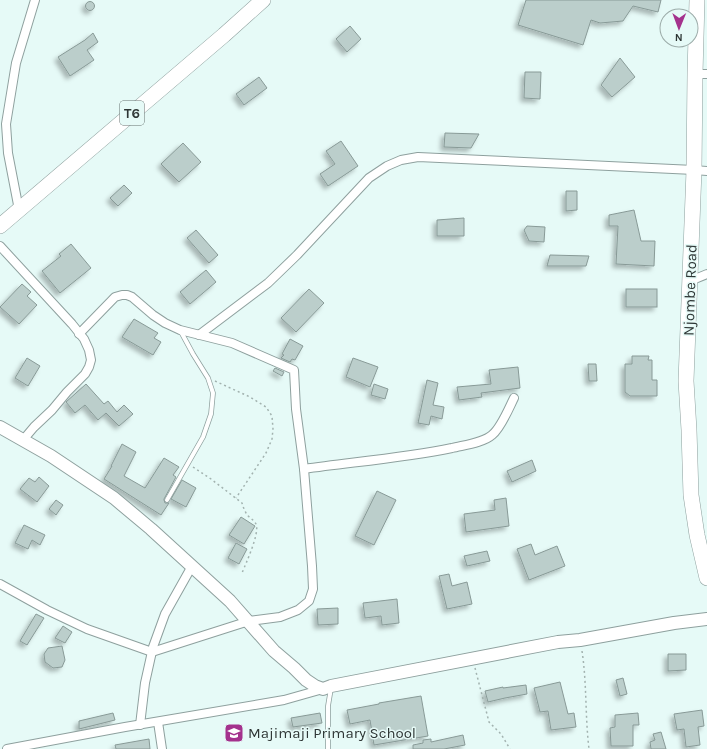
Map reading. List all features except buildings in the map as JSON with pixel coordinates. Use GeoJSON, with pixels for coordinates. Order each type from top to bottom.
{"type":"FeatureCollection","features":[{"type":"Feature","properties":{"kind":"highway","name":"T6"},"geometry":{"type":"LineString","coordinates":[[0,226],[264,0]]}},
{"type":"Feature","properties":{"kind":"highway","name":"Njombe Road"},"geometry":{"type":"LineString","coordinates":[[697,0],[701,74],[701,170],[690,281],[686,381],[690,430],[691,495],[697,535],[707,578]]}},
{"type":"Feature","properties":{"kind":"street"},"geometry":{"type":"LineString","coordinates":[[19,210],[8,153],[6,124],[16,63],[35,0]]}},
{"type":"Feature","properties":{"kind":"street"},"geometry":{"type":"LineString","coordinates":[[199,335],[268,283],[297,255],[368,178],[387,166],[402,160],[418,157],[701,170]]}},
{"type":"Feature","properties":{"kind":"street"},"geometry":{"type":"LineString","coordinates":[[0,246],[84,339],[89,350],[91,360],[85,374],[23,440]]}},
{"type":"Feature","properties":{"kind":"street"},"geometry":{"type":"LineString","coordinates":[[690,281],[707,274]]}},
{"type":"Feature","properties":{"kind":"street"},"geometry":{"type":"LineString","coordinates":[[0,584],[47,610],[87,629],[152,652],[249,622],[280,617],[298,610],[309,601],[313,589],[304,469],[296,409],[294,370],[232,343],[180,330],[165,323],[132,297],[127,295],[115,297],[79,334]]}},
{"type":"Feature","properties":{"kind":"street"},"geometry":{"type":"LineString","coordinates":[[304,469],[428,453],[482,440],[492,435],[499,427],[514,398]]}},
{"type":"Feature","properties":{"kind":"street"},"geometry":{"type":"LineString","coordinates":[[0,427],[51,456],[114,498],[230,601],[274,651],[306,680],[315,686],[327,687]]}},
{"type":"Feature","properties":{"kind":"street"},"geometry":{"type":"LineString","coordinates":[[140,725],[145,683],[152,652],[165,614],[192,566]]}},
{"type":"Feature","properties":{"kind":"street"},"geometry":{"type":"LineString","coordinates":[[7,749],[284,700],[327,687],[558,642],[580,640],[674,623],[707,619]]}},
{"type":"Feature","properties":{"kind":"street"},"geometry":{"type":"LineString","coordinates":[[158,722],[162,749]]}},
{"type":"Feature","properties":{"kind":"lane"},"geometry":{"type":"LineString","coordinates":[[167,500],[203,437],[211,414],[213,393],[208,378],[180,330]]}},
{"type":"Feature","properties":{"kind":"lane"},"geometry":{"type":"LineString","coordinates":[[327,687],[328,749]]}},
{"type":"Feature","properties":{"kind":"path"},"geometry":{"type":"LineString","coordinates":[[208,378],[266,407],[272,416],[274,430],[266,453],[236,498]]}},
{"type":"Feature","properties":{"kind":"path"},"geometry":{"type":"LineString","coordinates":[[188,464],[211,479],[242,503],[248,515],[255,523],[257,528],[252,547],[242,573]]}},
{"type":"Feature","properties":{"kind":"path"},"geometry":{"type":"LineString","coordinates":[[580,640],[585,672],[589,749]]}},
{"type":"Feature","properties":{"kind":"path"},"geometry":{"type":"LineString","coordinates":[[473,659],[489,722],[501,734],[510,749]]}},
{"type":"Feature","properties":{"kind":"place","name":"Majimaji Primary School"},"geometry":{"type":"Point","coordinates":[234,733]}}]}
